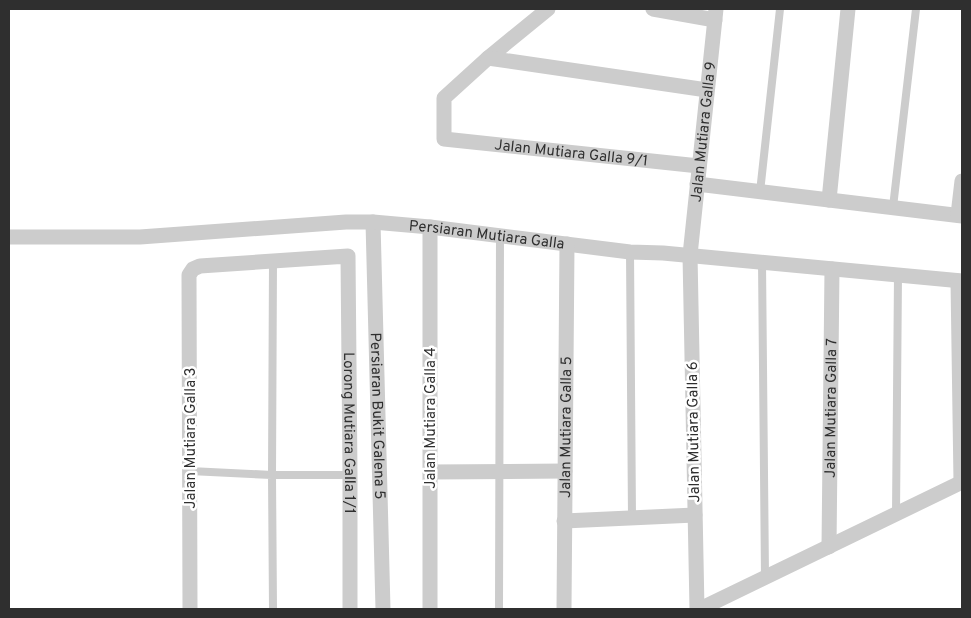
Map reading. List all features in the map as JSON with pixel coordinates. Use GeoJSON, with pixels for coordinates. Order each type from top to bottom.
{"type":"FeatureCollection","features":[{"type":"Feature","properties":{"kind":"street"},"geometry":{"type":"LineString","coordinates":[[488,58],[548,9]]}},
{"type":"Feature","properties":{"kind":"street"},"geometry":{"type":"LineString","coordinates":[[653,9],[716,15]]}},
{"type":"Feature","properties":{"kind":"street"},"geometry":{"type":"LineString","coordinates":[[829,200],[848,9]]}},
{"type":"Feature","properties":{"kind":"street","name":"Jalan Mutiara Galla 9"},"geometry":{"type":"LineString","coordinates":[[690,255],[716,15]]}},
{"type":"Feature","properties":{"kind":"street"},"geometry":{"type":"LineString","coordinates":[[488,58],[708,90]]}},
{"type":"Feature","properties":{"kind":"street","name":"Jalan Mutiara Galla 9/1"},"geometry":{"type":"LineString","coordinates":[[488,58],[444,98],[444,139],[699,166]]}},
{"type":"Feature","properties":{"kind":"street"},"geometry":{"type":"LineString","coordinates":[[697,184],[960,215],[962,181]]}},
{"type":"Feature","properties":{"kind":"street","name":"Persiaran Mutiara Galla"},"geometry":{"type":"LineString","coordinates":[[9,237],[140,237],[373,222],[500,235],[630,252],[663,252],[960,281]]}},
{"type":"Feature","properties":{"kind":"street","name":"Persiaran Bukit Galena 5"},"geometry":{"type":"LineString","coordinates":[[373,222],[383,609]]}},
{"type":"Feature","properties":{"kind":"street","name":"Jalan Mutiara Galla 4"},"geometry":{"type":"LineString","coordinates":[[430,227],[430,609]]}},
{"type":"Feature","properties":{"kind":"street","name":"Jalan Mutiara Galla 5"},"geometry":{"type":"LineString","coordinates":[[564,609],[567,244]]}},
{"type":"Feature","properties":{"kind":"street","name":"Jalan Mutiara Galla 6"},"geometry":{"type":"LineString","coordinates":[[690,255],[695,516],[699,609]]}},
{"type":"Feature","properties":{"kind":"street","name":"Lorong Mutiara Galla 1/1"},"geometry":{"type":"LineString","coordinates":[[273,261],[348,256],[350,609]]}},
{"type":"Feature","properties":{"kind":"street","name":"Jalan Mutiara Galla 3"},"geometry":{"type":"LineString","coordinates":[[190,609],[189,275],[200,266],[273,261]]}},
{"type":"Feature","properties":{"kind":"street","name":"Jalan Mutiara Galla 7"},"geometry":{"type":"LineString","coordinates":[[828,546],[832,269]]}},
{"type":"Feature","properties":{"kind":"street"},"geometry":{"type":"LineString","coordinates":[[699,609],[962,482],[960,281]]}},
{"type":"Feature","properties":{"kind":"street"},"geometry":{"type":"LineString","coordinates":[[430,472],[565,470]]}},
{"type":"Feature","properties":{"kind":"street"},"geometry":{"type":"LineString","coordinates":[[564,521],[695,516]]}},
{"type":"Feature","properties":{"kind":"lane"},"geometry":{"type":"LineString","coordinates":[[760,192],[780,9]]}},
{"type":"Feature","properties":{"kind":"lane"},"geometry":{"type":"LineString","coordinates":[[893,207],[916,9]]}},
{"type":"Feature","properties":{"kind":"lane"},"geometry":{"type":"LineString","coordinates":[[499,609],[500,235]]}},
{"type":"Feature","properties":{"kind":"lane"},"geometry":{"type":"LineString","coordinates":[[630,252],[632,518]]}},
{"type":"Feature","properties":{"kind":"lane"},"geometry":{"type":"LineString","coordinates":[[273,261],[273,609]]}},
{"type":"Feature","properties":{"kind":"lane"},"geometry":{"type":"LineString","coordinates":[[762,262],[765,577]]}},
{"type":"Feature","properties":{"kind":"lane"},"geometry":{"type":"LineString","coordinates":[[896,514],[898,275]]}},
{"type":"Feature","properties":{"kind":"lane"},"geometry":{"type":"LineString","coordinates":[[190,471],[272,475],[350,475]]}}]}
